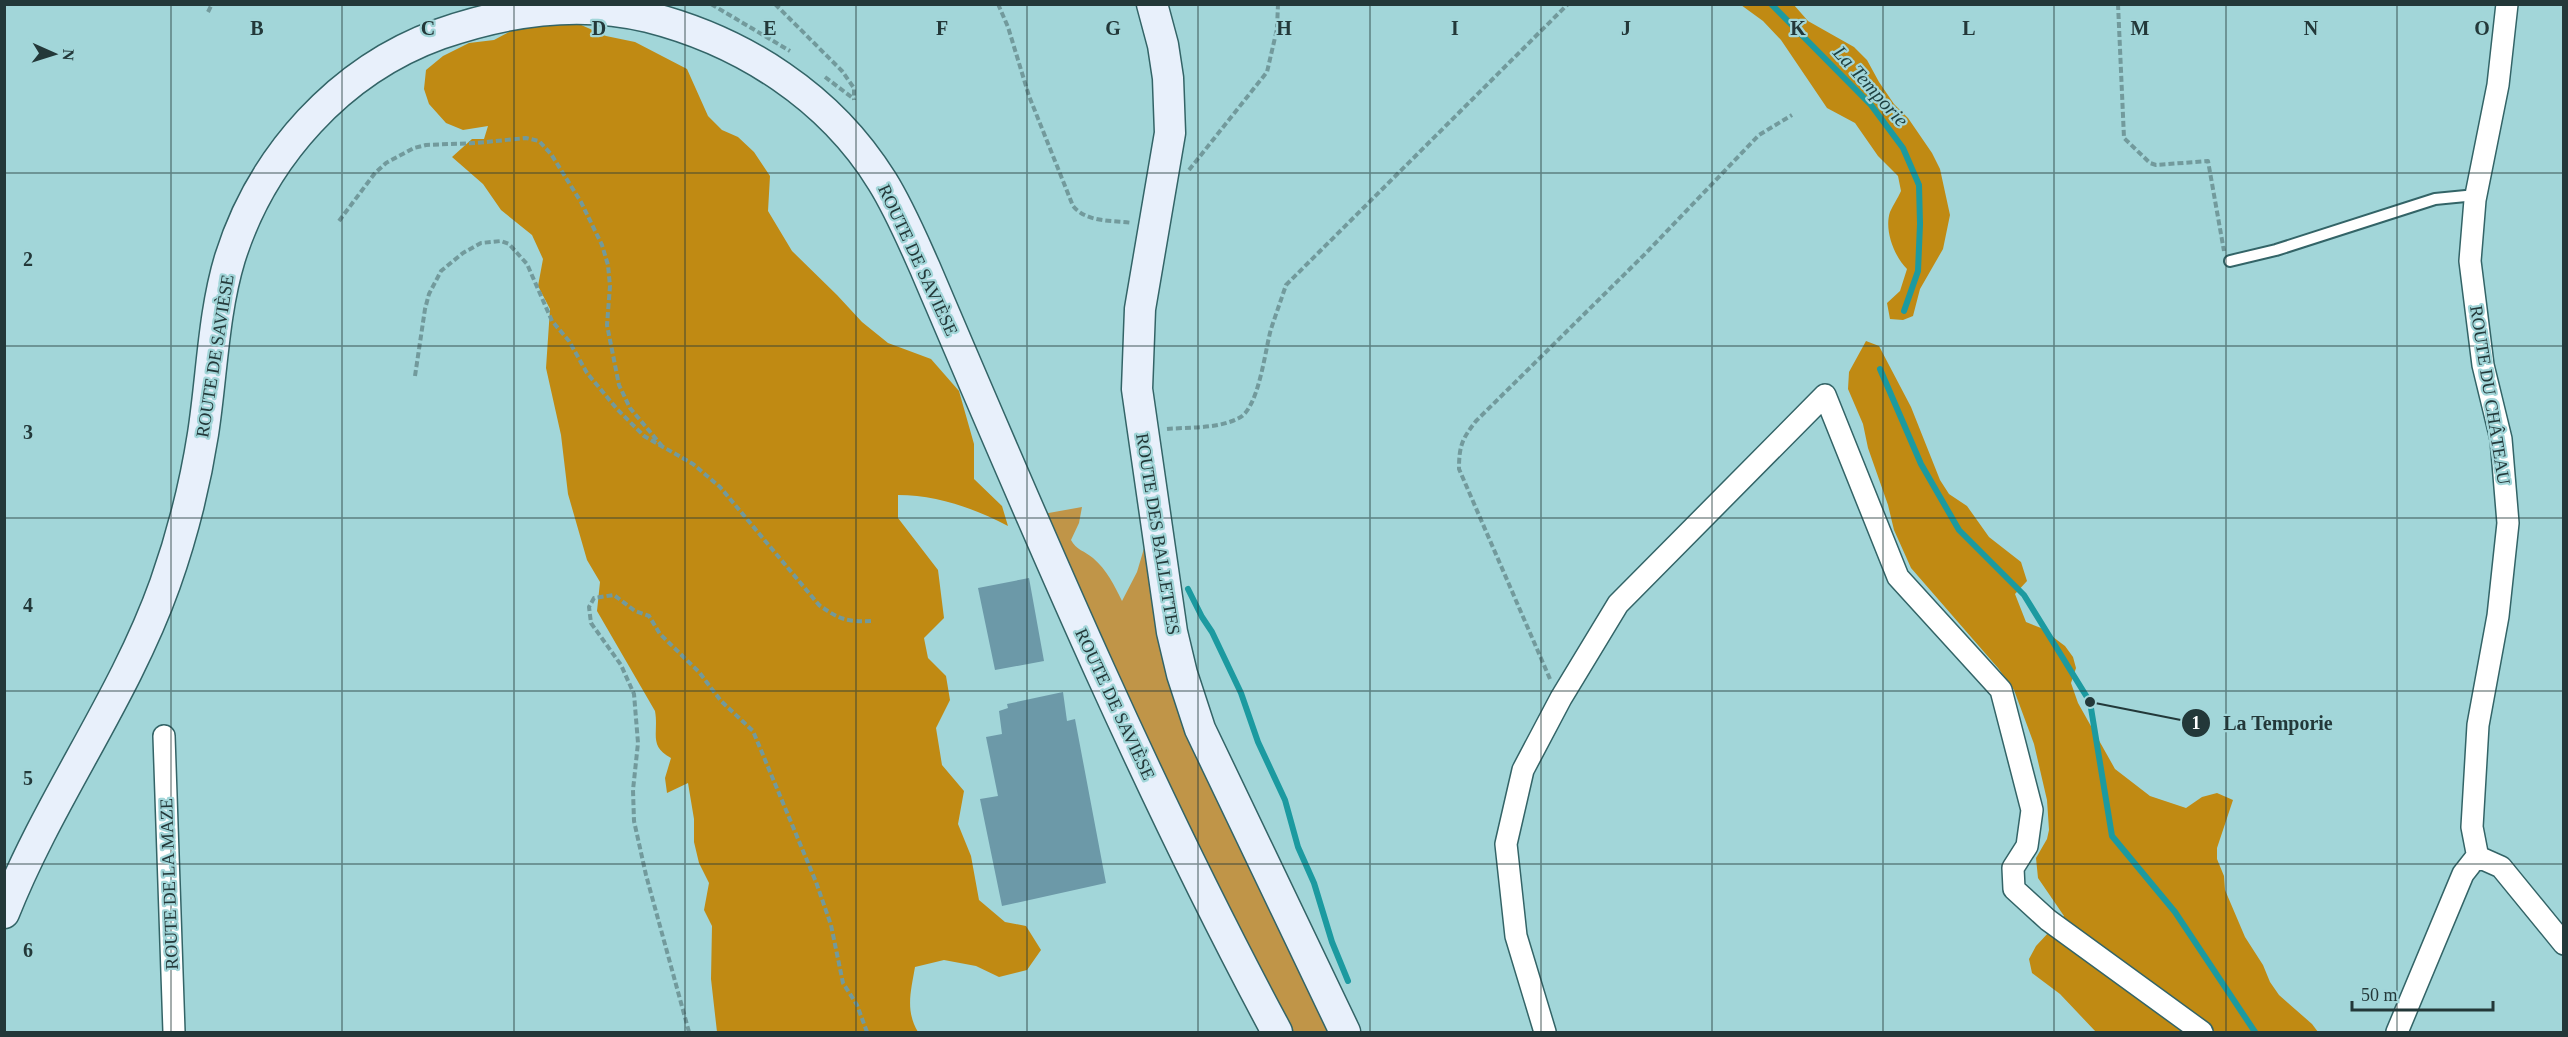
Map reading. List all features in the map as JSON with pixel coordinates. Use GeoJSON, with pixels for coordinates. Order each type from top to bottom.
{"type":"FeatureCollection","features":[{"type":"Feature","properties":{"kind":"street","name":"ROUTE DES BALLETTES"},"geometry":{"type":"LineString","coordinates":[[1152,4],[1163,45],[1170,105],[1170,133],[1145,274],[1137,343],[1137,389],[1172,632],[1190,702],[1213,760],[1345,1032]]}},
{"type":"Feature","properties":{"kind":"street","name":"ROUTE DU CHÂTEAU"},"geometry":{"type":"LineString","coordinates":[[2478,858],[2472,827],[2478,725],[2498,616],[2508,523],[2500,439],[2483,365],[2470,261],[2476,195],[2498,85],[2507,4]]}},
{"type":"Feature","properties":{"kind":"street","name":"ROUTE DE SAVIÈSE"},"geometry":{"type":"LineString","coordinates":[[4,913],[29,858],[149,627],[166,580],[195,482],[220,304],[230,258],[260,189],[299,133],[324,106],[377,65],[427,39],[497,17],[569,8],[637,15],[678,25],[749,56],[781,76],[840,127],[882,181],[904,220],[1090,653],[1224,936],[1276,1032]]}},
{"type":"Feature","properties":{"kind":"street"},"geometry":{"type":"LineString","coordinates":[[1545,1032],[1516,936],[1506,844],[1523,770],[1560,701],[1618,604],[1825,395],[1898,577],[2001,690],[2032,810],[2027,846],[2013,868],[2014,889],[2048,920],[2202,1032]]}},
{"type":"Feature","properties":{"kind":"street","name":"ROUTE DE LA MAZE"},"geometry":{"type":"LineString","coordinates":[[165,736],[174,1032]]}},
{"type":"Feature","properties":{"kind":"street"},"geometry":{"type":"LineString","coordinates":[[2397,1032],[2463,874],[2469,864],[2478,858],[2501,867],[2564,944]]}},
{"type":"Feature","properties":{"kind":"lane"},"geometry":{"type":"LineString","coordinates":[[2230,261],[2276,250],[2435,199],[2476,195]]}},
{"type":"Feature","properties":{"kind":"path"},"geometry":{"type":"LineString","coordinates":[[208,12],[212,4]]}},
{"type":"Feature","properties":{"kind":"path"},"geometry":{"type":"LineString","coordinates":[[775,4],[824,51],[851,82],[855,95],[854,105],[840,127]]}},
{"type":"Feature","properties":{"kind":"path"},"geometry":{"type":"LineString","coordinates":[[998,4],[1008,27],[1037,116],[1073,206],[1079,212],[1094,218],[1154,227]]}},
{"type":"Feature","properties":{"kind":"path"},"geometry":{"type":"LineString","coordinates":[[1162,182],[1178,180],[1187,172],[1267,72],[1277,28],[1278,4]]}},
{"type":"Feature","properties":{"kind":"path"},"geometry":{"type":"LineString","coordinates":[[1143,433],[1224,423],[1241,417],[1248,410],[1258,385],[1271,330],[1286,285],[1568,4]]}},
{"type":"Feature","properties":{"kind":"path"},"geometry":{"type":"LineString","coordinates":[[2118,4],[2124,138],[2150,163],[2156,165],[2208,161],[2224,256],[2230,261]]}},
{"type":"Feature","properties":{"kind":"path"},"geometry":{"type":"LineString","coordinates":[[1560,701],[1459,469],[1462,439],[1476,421],[1646,253],[1759,135],[1792,115]]}},
{"type":"Feature","properties":{"kind":"path"},"geometry":{"type":"LineString","coordinates":[[339,221],[375,173],[386,163],[414,148],[426,145],[526,138],[538,141],[551,154],[581,202],[602,245],[608,265],[610,286],[607,325],[619,385],[630,408],[662,447]]}},
{"type":"Feature","properties":{"kind":"path"},"geometry":{"type":"LineString","coordinates":[[415,376],[419,334],[429,294],[441,271],[472,248],[491,241],[509,244],[527,264],[552,321],[569,341],[587,373],[628,422],[644,436],[693,464],[720,487],[819,604],[837,619],[851,622],[873,621]]}},
{"type":"Feature","properties":{"kind":"path"},"geometry":{"type":"LineString","coordinates":[[689,1032],[651,896],[634,821],[633,790],[638,743],[634,694],[621,665],[591,623],[589,607],[594,598],[605,595],[614,595],[635,611],[649,616],[660,634],[699,672],[721,701],[753,731],[816,882],[834,936],[843,983],[857,1005],[867,1032]]}},
{"type":"Feature","properties":{"kind":"shaded area"},"geometry":{"type":"Polygon","coordinates":[[[1741,5],[1794,5],[1808,21],[1854,47],[1867,60],[1894,104],[1908,118],[1932,153],[1940,169],[1950,215],[1943,249],[1920,289],[1913,316],[1903,320],[1890,319],[1887,303],[1900,291],[1907,269],[1894,250],[1888,227],[1890,212],[1901,191],[1898,176],[1878,156],[1855,123],[1827,108],[1781,40],[1763,21],[1741,5]]]}},
{"type":"Feature","properties":{"kind":"shaded area"},"geometry":{"type":"Polygon","coordinates":[[[541,23],[579,24],[606,36],[635,42],[687,69],[708,116],[722,130],[738,137],[754,152],[770,176],[768,211],[792,251],[862,322],[888,343],[931,359],[959,391],[974,444],[974,479],[1002,506],[1008,526],[941,500],[898,495],[898,518],[938,570],[944,618],[924,638],[928,658],[946,676],[950,700],[936,728],[942,765],[964,791],[958,824],[971,856],[979,900],[1005,922],[1026,926],[1041,950],[1027,970],[999,977],[976,966],[944,960],[915,967],[910,1008],[918,1032],[717,1032],[711,979],[712,926],[704,910],[709,883],[699,863],[694,842],[694,819],[688,783],[667,793],[665,778],[671,758],[659,749],[657,744],[655,711],[597,611],[600,582],[587,560],[568,494],[561,435],[546,368],[550,309],[538,286],[543,259],[532,235],[501,210],[483,184],[452,157],[472,139],[484,139],[488,126],[463,130],[446,123],[429,104],[424,89],[426,70],[443,56],[469,43],[494,40],[515,29],[541,23]]]}},
{"type":"Feature","properties":{"kind":"shaded area"},"geometry":{"type":"Polygon","coordinates":[[[1866,341],[1879,346],[1911,407],[1940,480],[1949,494],[1967,506],[1989,537],[2021,562],[2027,581],[2015,594],[2026,622],[2041,628],[2065,646],[2073,657],[2076,668],[2071,683],[2078,703],[2115,769],[2150,796],[2186,808],[2202,797],[2217,793],[2233,800],[2217,848],[2217,859],[2224,876],[2225,890],[2245,937],[2263,965],[2270,982],[2279,995],[2318,1032],[2096,1032],[2060,994],[2032,973],[2029,959],[2036,946],[2064,916],[2038,878],[2036,858],[2047,839],[2049,830],[2047,800],[2034,744],[2014,690],[1998,668],[1911,568],[1894,530],[1888,505],[1868,448],[1863,424],[1848,389],[1849,372],[1866,341]]]}},
{"type":"Feature","properties":{"kind":"shaded area"},"geometry":{"type":"Polygon","coordinates":[[[1082,507],[1079,523],[1071,540],[1102,568],[1122,601],[1137,572],[1145,545],[1156,597],[1334,1032],[1289,1032],[1217,892],[1043,514],[1082,507]]]}},
{"type":"Feature","properties":{"kind":"building"},"geometry":{"type":"Polygon","coordinates":[[[1029,578],[1044,661],[995,670],[978,588],[1029,578]]]}},
{"type":"Feature","properties":{"kind":"building"},"geometry":{"type":"Polygon","coordinates":[[[1063,692],[1067,721],[1075,719],[1106,883],[1002,906],[980,799],[998,796],[986,737],[1002,734],[999,711],[1008,708],[1007,704],[1063,692]]]}},
{"type":"Feature","properties":{"kind":"waterway","name":"La Temporie"},"geometry":{"type":"LineString","coordinates":[[1771,4],[1871,105],[1903,148],[1919,185],[1920,224],[1918,271],[1904,311]]}},
{"type":"Feature","properties":{"kind":"waterway","name":"La Temporie"},"geometry":{"type":"LineString","coordinates":[[1880,369],[1921,464],[1959,530],[2024,595],[2090,702],[2112,836],[2175,912],[2255,1032]]}},
{"type":"Feature","properties":{"kind":"waterway"},"geometry":{"type":"LineString","coordinates":[[1188,589],[1212,632],[1241,693],[1258,742],[1285,800],[1298,847],[1314,883],[1332,942],[1348,981]]}},
{"type":"Feature","properties":{"kind":"place","name":"La Temporie"},"geometry":{"type":"Point","coordinates":[2090,702]}}]}
